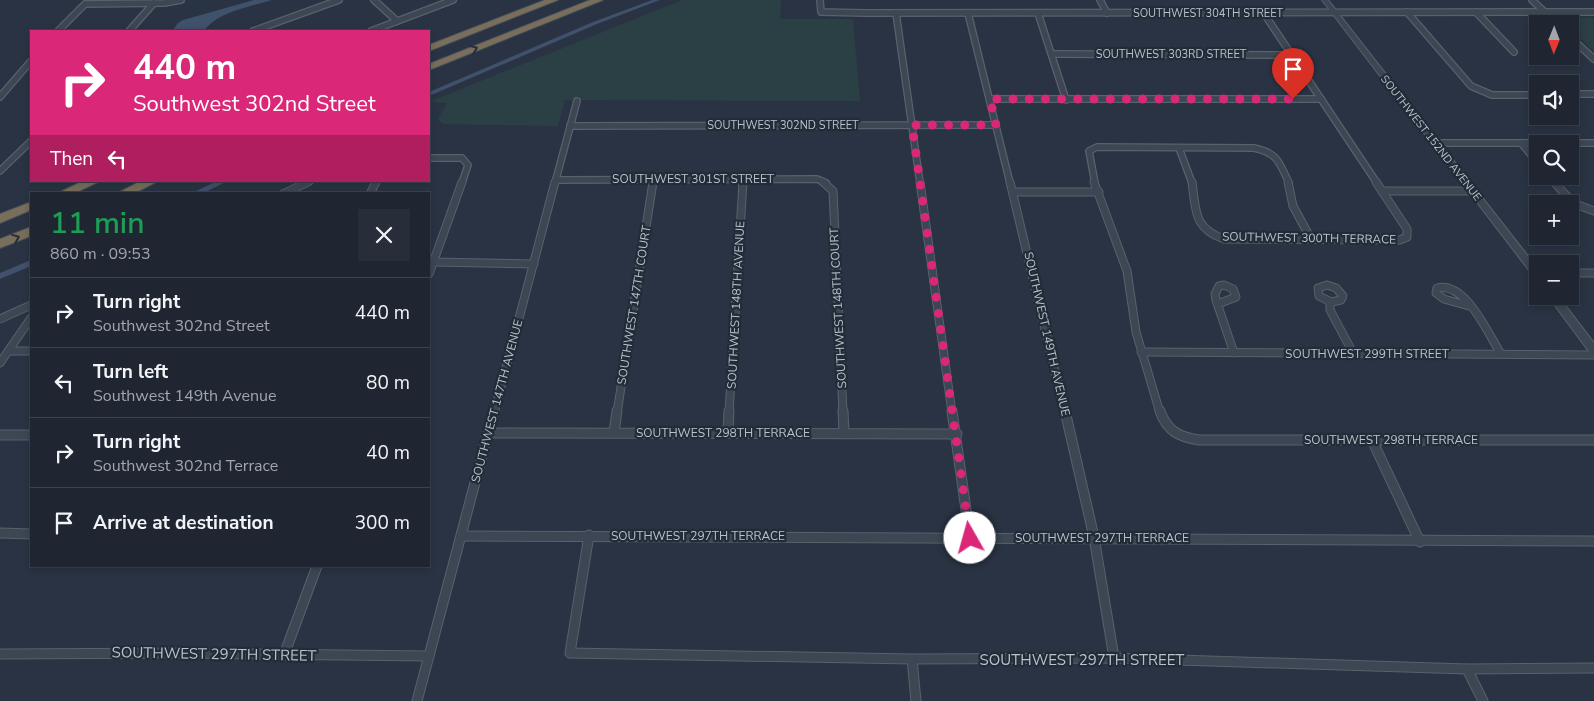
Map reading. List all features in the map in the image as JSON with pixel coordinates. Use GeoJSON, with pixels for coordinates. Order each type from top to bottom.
{"type":"FeatureCollection","features":[{"type":"Feature","properties":{"kind":"highway"},"geometry":{"type":"LineString","coordinates":[[430,48],[553,0]]}},
{"type":"Feature","properties":{"kind":"highway"},"geometry":{"type":"LineString","coordinates":[[430,67],[598,0]]}},
{"type":"Feature","properties":{"kind":"highway"},"geometry":{"type":"LineString","coordinates":[[67,192],[92,182]]}},
{"type":"Feature","properties":{"kind":"highway"},"geometry":{"type":"LineString","coordinates":[[127,192],[150,182]]}},
{"type":"Feature","properties":{"kind":"highway"},"geometry":{"type":"LineString","coordinates":[[0,219],[30,206]]}},
{"type":"Feature","properties":{"kind":"highway"},"geometry":{"type":"LineString","coordinates":[[0,244],[30,231]]}},
{"type":"Feature","properties":{"kind":"street"},"geometry":{"type":"LineString","coordinates":[[59,30],[85,4],[154,3],[181,0]]}},
{"type":"Feature","properties":{"kind":"street"},"geometry":{"type":"LineString","coordinates":[[256,30],[339,0]]}},
{"type":"Feature","properties":{"kind":"street"},"geometry":{"type":"LineString","coordinates":[[374,0],[397,21]]}},
{"type":"Feature","properties":{"kind":"street"},"geometry":{"type":"LineString","coordinates":[[374,30],[454,0]]}},
{"type":"Feature","properties":{"kind":"street","name":"SOUTHWEST 304TH STREET"},"geometry":{"type":"LineString","coordinates":[[820,0],[821,12],[1594,12]]}},
{"type":"Feature","properties":{"kind":"street"},"geometry":{"type":"LineString","coordinates":[[1100,0],[1107,13]]}},
{"type":"Feature","properties":{"kind":"street","name":"SOUTHWEST 152ND AVENUE"},"geometry":{"type":"LineString","coordinates":[[1325,0],[1529,264]]}},
{"type":"Feature","properties":{"kind":"street"},"geometry":{"type":"LineString","coordinates":[[1532,0],[1547,15]]}},
{"type":"Feature","properties":{"kind":"street"},"geometry":{"type":"LineString","coordinates":[[130,30],[154,3]]}},
{"type":"Feature","properties":{"kind":"street"},"geometry":{"type":"LineString","coordinates":[[1263,12],[1382,192],[1472,192]]}},
{"type":"Feature","properties":{"kind":"street"},"geometry":{"type":"LineString","coordinates":[[1407,12],[1471,86],[1481,92],[1492,94],[1529,94]]}},
{"type":"Feature","properties":{"kind":"street"},"geometry":{"type":"LineString","coordinates":[[1476,12],[1514,52]]}},
{"type":"Feature","properties":{"kind":"street"},"geometry":{"type":"LineString","coordinates":[[896,13],[931,272],[957,434],[970,538]]}},
{"type":"Feature","properties":{"kind":"street","name":"SOUTHWEST 149TH AVENUE"},"geometry":{"type":"LineString","coordinates":[[968,13],[1013,192],[1094,537],[1114,658]]}},
{"type":"Feature","properties":{"kind":"street"},"geometry":{"type":"LineString","coordinates":[[1038,13],[1066,100]]}},
{"type":"Feature","properties":{"kind":"street"},"geometry":{"type":"LineString","coordinates":[[1579,45],[1594,59]]}},
{"type":"Feature","properties":{"kind":"street","name":"SOUTHWEST 303RD STREET"},"geometry":{"type":"LineString","coordinates":[[1052,54],[1290,55]]}},
{"type":"Feature","properties":{"kind":"street"},"geometry":{"type":"LineString","coordinates":[[0,97],[30,62]]}},
{"type":"Feature","properties":{"kind":"street"},"geometry":{"type":"LineString","coordinates":[[1579,94],[1594,94]]}},
{"type":"Feature","properties":{"kind":"street"},"geometry":{"type":"LineString","coordinates":[[990,99],[1321,99]]}},
{"type":"Feature","properties":{"kind":"street","name":"SOUTHWEST 147TH AVENUE"},"geometry":{"type":"LineString","coordinates":[[417,701],[577,101]]}},
{"type":"Feature","properties":{"kind":"street","name":"SOUTHWEST 302ND STREET"},"geometry":{"type":"LineString","coordinates":[[570,126],[996,125]]}},
{"type":"Feature","properties":{"kind":"street"},"geometry":{"type":"LineString","coordinates":[[2,170],[30,142]]}},
{"type":"Feature","properties":{"kind":"street"},"geometry":{"type":"LineString","coordinates":[[1435,143],[1594,143]]}},
{"type":"Feature","properties":{"kind":"street"},"geometry":{"type":"LineString","coordinates":[[1521,143],[1529,152]]}},
{"type":"Feature","properties":{"kind":"street"},"geometry":{"type":"LineString","coordinates":[[1141,352],[1134,325],[1128,273],[1088,158],[1089,152],[1097,147],[1254,148],[1268,151],[1277,158],[1289,184],[1293,206],[1311,239]]}},
{"type":"Feature","properties":{"kind":"street","name":"SOUTHWEST 300TH TERRACE"},"geometry":{"type":"LineString","coordinates":[[1178,148],[1192,179],[1197,217],[1203,230],[1210,236],[1224,239],[1400,240],[1407,237],[1407,229],[1382,192]]}},
{"type":"Feature","properties":{"kind":"street"},"geometry":{"type":"LineString","coordinates":[[430,158],[462,158],[468,165],[430,271]]}},
{"type":"Feature","properties":{"kind":"street","name":"SOUTHWEST 301ST STREET"},"geometry":{"type":"LineString","coordinates":[[556,180],[654,178],[817,179],[828,184]]}},
{"type":"Feature","properties":{"kind":"street","name":"SOUTHWEST 147TH COURT"},"geometry":{"type":"LineString","coordinates":[[614,432],[654,178]]}},
{"type":"Feature","properties":{"kind":"street","name":"SOUTHWEST 148TH AVENUE"},"geometry":{"type":"LineString","coordinates":[[728,433],[743,178]]}},
{"type":"Feature","properties":{"kind":"street"},"geometry":{"type":"LineString","coordinates":[[287,192],[308,182]]}},
{"type":"Feature","properties":{"kind":"street","name":"SOUTHWEST 148TH COURT"},"geometry":{"type":"LineString","coordinates":[[828,184],[833,191],[844,433]]}},
{"type":"Feature","properties":{"kind":"street"},"geometry":{"type":"LineString","coordinates":[[1556,185],[1568,199],[1594,211]]}},
{"type":"Feature","properties":{"kind":"street"},"geometry":{"type":"LineString","coordinates":[[1013,192],[1099,192]]}},
{"type":"Feature","properties":{"kind":"street"},"geometry":{"type":"LineString","coordinates":[[433,262],[534,264]]}},
{"type":"Feature","properties":{"kind":"street"},"geometry":{"type":"LineString","coordinates":[[1579,272],[1594,273]]}},
{"type":"Feature","properties":{"kind":"street"},"geometry":{"type":"LineString","coordinates":[[1330,302],[1330,310],[1353,353]]}},
{"type":"Feature","properties":{"kind":"street"},"geometry":{"type":"LineString","coordinates":[[1218,304],[1234,354]]}},
{"type":"Feature","properties":{"kind":"street"},"geometry":{"type":"LineString","coordinates":[[0,319],[30,305]]}},
{"type":"Feature","properties":{"kind":"street"},"geometry":{"type":"LineString","coordinates":[[1560,305],[1594,350]]}},
{"type":"Feature","properties":{"kind":"street"},"geometry":{"type":"LineString","coordinates":[[1469,306],[1501,354]]}},
{"type":"Feature","properties":{"kind":"street"},"geometry":{"type":"LineString","coordinates":[[0,363],[30,320]]}},
{"type":"Feature","properties":{"kind":"street"},"geometry":{"type":"LineString","coordinates":[[9,351],[30,351]]}},
{"type":"Feature","properties":{"kind":"street","name":"SOUTHWEST 298TH TERRACE"},"geometry":{"type":"LineString","coordinates":[[1141,352],[1165,424],[1173,432],[1187,438],[1594,440]]}},
{"type":"Feature","properties":{"kind":"street","name":"SOUTHWEST 299TH STREET"},"geometry":{"type":"LineString","coordinates":[[1141,352],[1594,355]]}},
{"type":"Feature","properties":{"kind":"street","name":"SOUTHWEST 298TH TERRACE"},"geometry":{"type":"LineString","coordinates":[[489,433],[957,434]]}},
{"type":"Feature","properties":{"kind":"street"},"geometry":{"type":"LineString","coordinates":[[0,435],[30,436]]}},
{"type":"Feature","properties":{"kind":"street"},"geometry":{"type":"LineString","coordinates":[[1372,440],[1420,542]]}},
{"type":"Feature","properties":{"kind":"street"},"geometry":{"type":"LineString","coordinates":[[0,533],[30,534]]}},
{"type":"Feature","properties":{"kind":"street","name":"SOUTHWEST 297TH STREET"},"geometry":{"type":"LineString","coordinates":[[589,535],[570,653],[912,659],[1114,658],[1467,669],[1594,668]]}},
{"type":"Feature","properties":{"kind":"street","name":"SOUTHWEST 297TH TERRACE"},"geometry":{"type":"LineString","coordinates":[[461,536],[1094,537],[1420,542],[1594,541]]}},
{"type":"Feature","properties":{"kind":"street"},"geometry":{"type":"LineString","coordinates":[[284,655],[317,567]]}},
{"type":"Feature","properties":{"kind":"street","name":"SOUTHWEST 297TH STREET"},"geometry":{"type":"LineString","coordinates":[[0,654],[181,653],[429,656]]}},
{"type":"Feature","properties":{"kind":"street"},"geometry":{"type":"LineString","coordinates":[[912,659],[916,701]]}},
{"type":"Feature","properties":{"kind":"street"},"geometry":{"type":"LineString","coordinates":[[1467,669],[1483,701]]}},
{"type":"Feature","properties":{"kind":"green space"},"geometry":{"type":"Polygon","coordinates":[[[682,0],[781,0],[780,19],[853,19],[860,101],[565,100],[558,126],[443,124],[438,120],[447,103],[430,102],[682,0]]]}},
{"type":"Feature","properties":{"kind":"green space"},"geometry":{"type":"Polygon","coordinates":[[[1579,18],[1594,18],[1594,51],[1579,37],[1579,18]]]}},
{"type":"Feature","properties":{"kind":"water"},"geometry":{"type":"Polygon","coordinates":[[[254,0],[272,0],[225,15],[210,24],[205,30],[173,30],[183,20],[254,0]]]}},
{"type":"Feature","properties":{"kind":"waterway"},"geometry":{"type":"LineString","coordinates":[[430,94],[595,23],[657,0]]}},
{"type":"Feature","properties":{"kind":"waterway"},"geometry":{"type":"LineString","coordinates":[[199,192],[222,182]]}},
{"type":"Feature","properties":{"kind":"waterway"},"geometry":{"type":"LineString","coordinates":[[0,276],[30,263]]}},
{"type":"Feature","properties":{"kind":"route"},"geometry":{"type":"LineString","coordinates":[[970,538],[957,434],[931,272],[912,125],[996,125],[990,99],[1293,99]]}}]}
